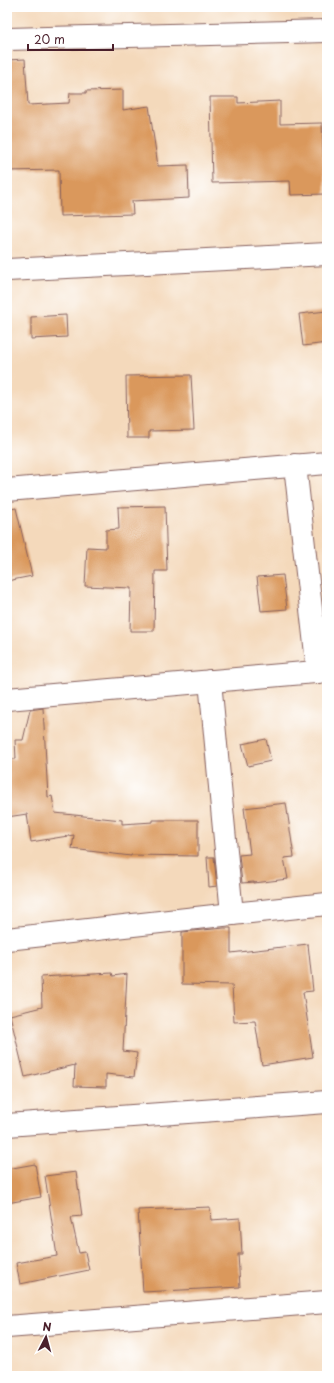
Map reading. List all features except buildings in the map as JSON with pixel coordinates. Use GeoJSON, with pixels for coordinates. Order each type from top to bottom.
{"type":"FeatureCollection","features":[{"type":"Feature","properties":{"kind":"street"},"geometry":{"type":"LineString","coordinates":[[7,38],[327,31]]}},
{"type":"Feature","properties":{"kind":"street"},"geometry":{"type":"LineString","coordinates":[[7,270],[327,254]]}},
{"type":"Feature","properties":{"kind":"street"},"geometry":{"type":"LineString","coordinates":[[7,490],[327,463]]}},
{"type":"Feature","properties":{"kind":"street"},"geometry":{"type":"LineString","coordinates":[[7,699],[322,671],[295,465]]}},
{"type":"Feature","properties":{"kind":"street"},"geometry":{"type":"LineString","coordinates":[[210,681],[232,914]]}},
{"type":"Feature","properties":{"kind":"street"},"geometry":{"type":"LineString","coordinates":[[7,939],[327,904]]}},
{"type":"Feature","properties":{"kind":"street"},"geometry":{"type":"LineString","coordinates":[[7,1125],[327,1102]]}},
{"type":"Feature","properties":{"kind":"street"},"geometry":{"type":"LineString","coordinates":[[7,1327],[327,1302]]}}]}
